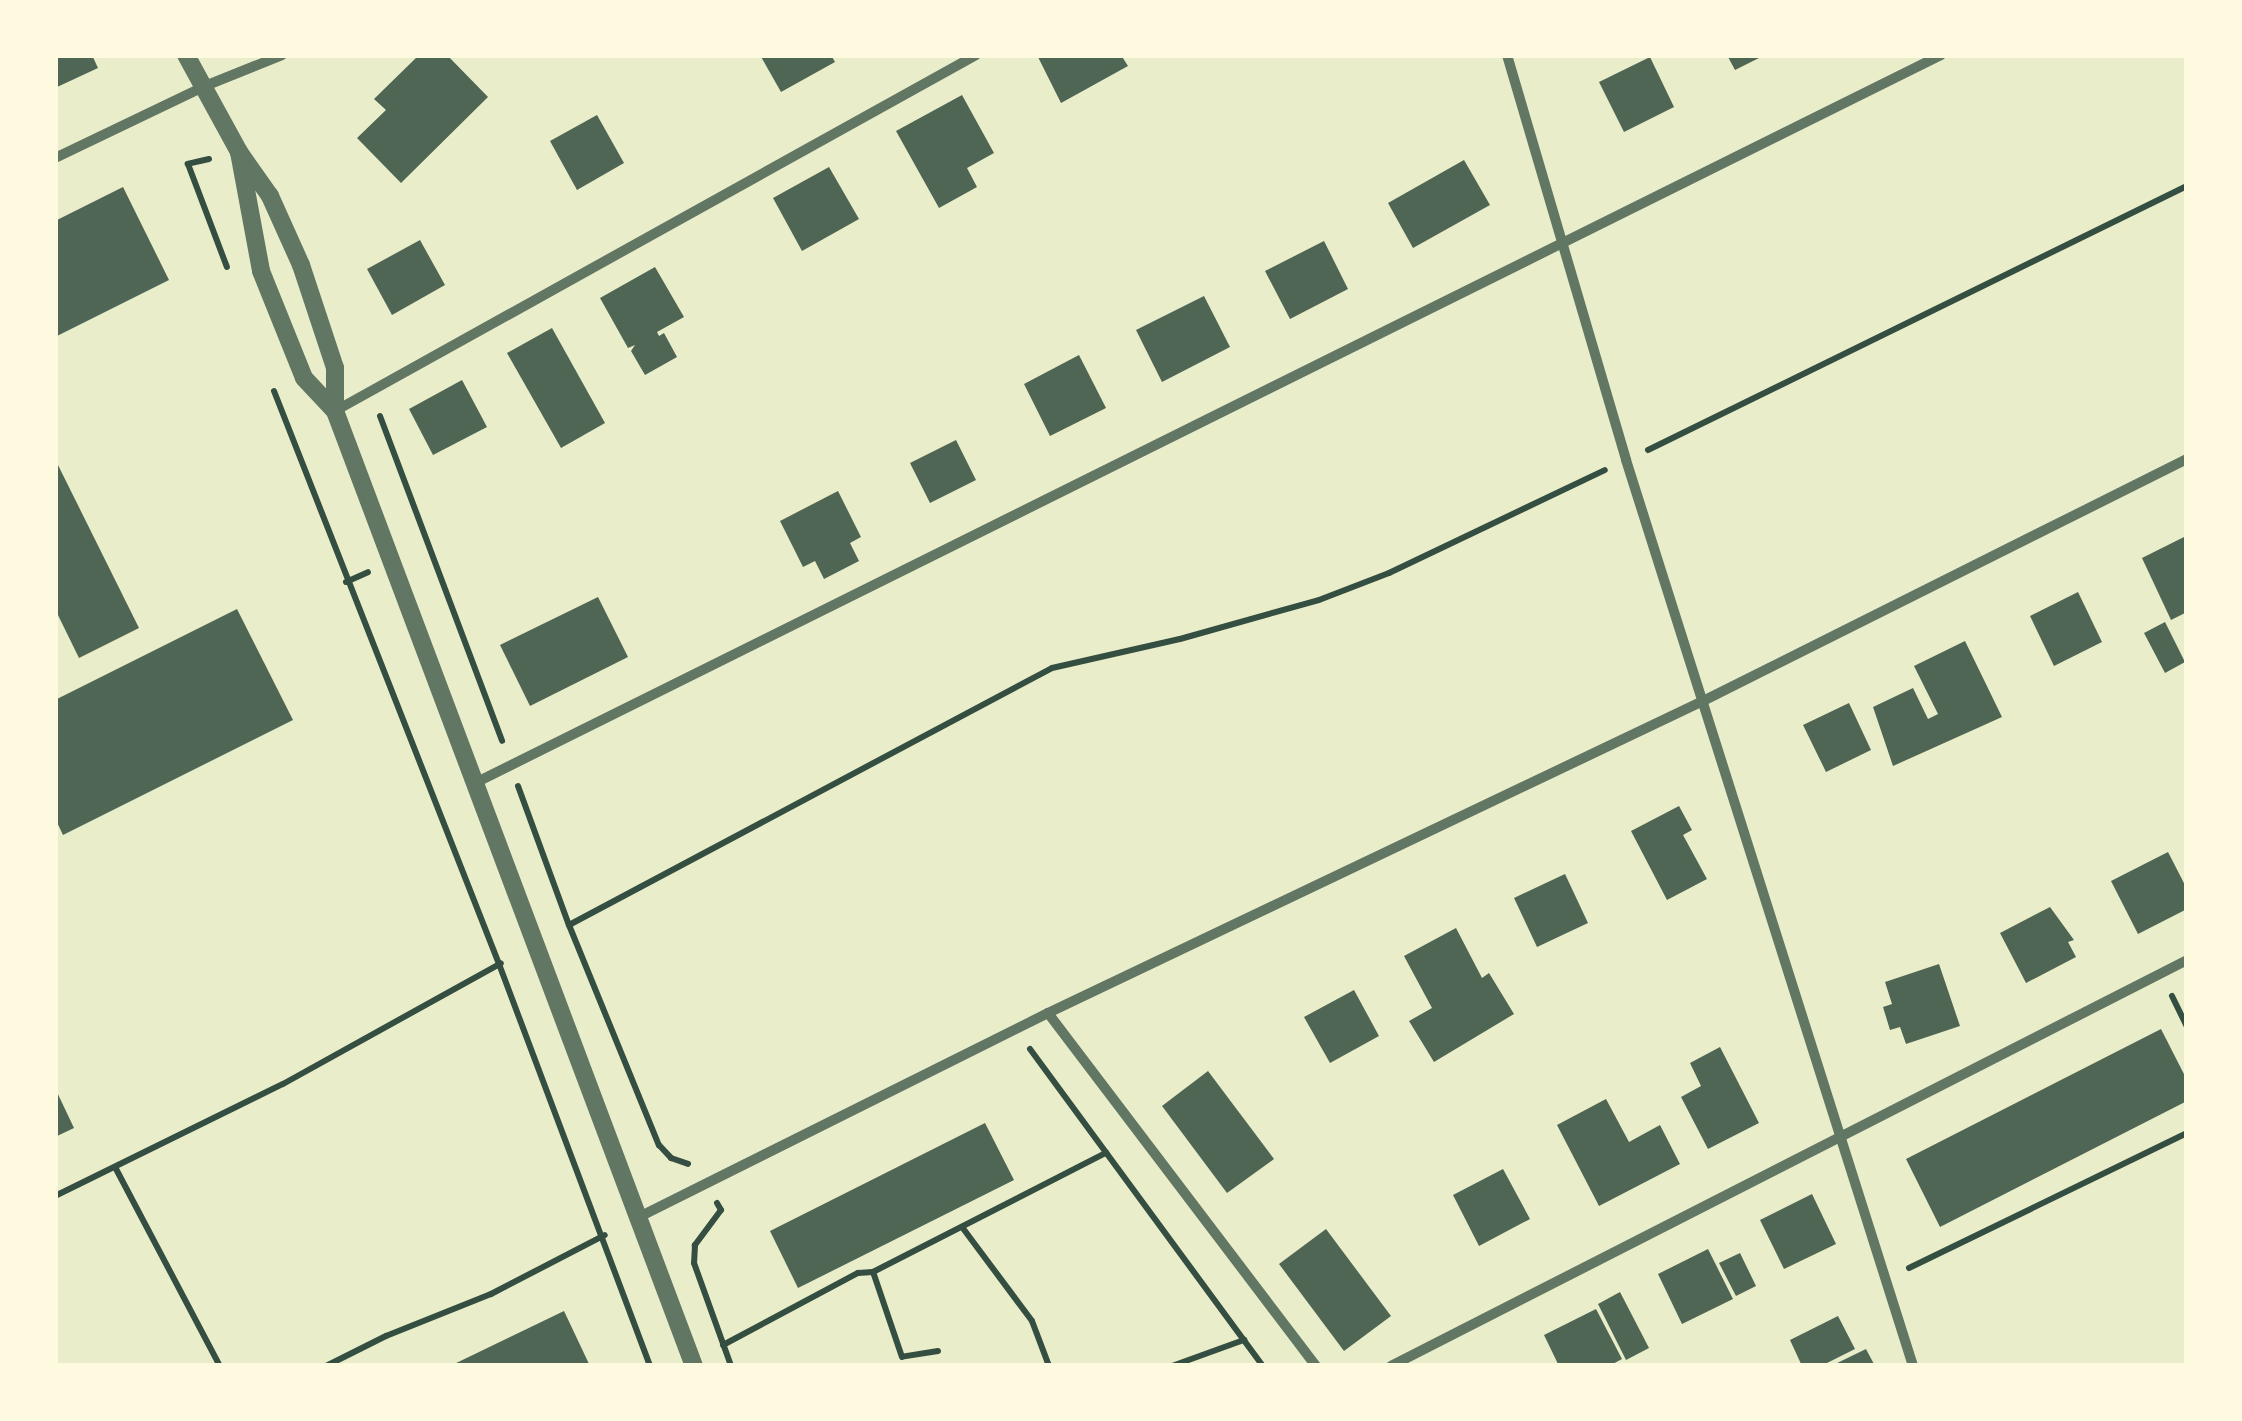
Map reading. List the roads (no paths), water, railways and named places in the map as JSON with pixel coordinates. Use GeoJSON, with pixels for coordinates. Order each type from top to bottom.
{"type":"FeatureCollection","features":[{"type":"Feature","properties":{"kind":"street"},"geometry":{"type":"LineString","coordinates":[[186,55],[239,152],[270,196],[307,283],[335,368],[334,412]]}},
{"type":"Feature","properties":{"kind":"street"},"geometry":{"type":"LineString","coordinates":[[55,158],[206,86],[282,55]]}},
{"type":"Feature","properties":{"kind":"street"},"geometry":{"type":"LineString","coordinates":[[334,412],[976,55]]}},
{"type":"Feature","properties":{"kind":"street"},"geometry":{"type":"LineString","coordinates":[[1507,55],[1626,460],[1912,1366]]}},
{"type":"Feature","properties":{"kind":"street"},"geometry":{"type":"LineString","coordinates":[[472,784],[1941,55]]}},
{"type":"Feature","properties":{"kind":"street"},"geometry":{"type":"LineString","coordinates":[[239,152],[261,272],[304,378],[334,412],[692,1362]]}},
{"type":"Feature","properties":{"kind":"street"},"geometry":{"type":"LineString","coordinates":[[639,1217],[1048,1013],[1702,702],[2187,459]]}},
{"type":"Feature","properties":{"kind":"street"},"geometry":{"type":"LineString","coordinates":[[1391,1366],[2187,960]]}},
{"type":"Feature","properties":{"kind":"street"},"geometry":{"type":"LineString","coordinates":[[1048,1013],[1316,1366]]}}]}
